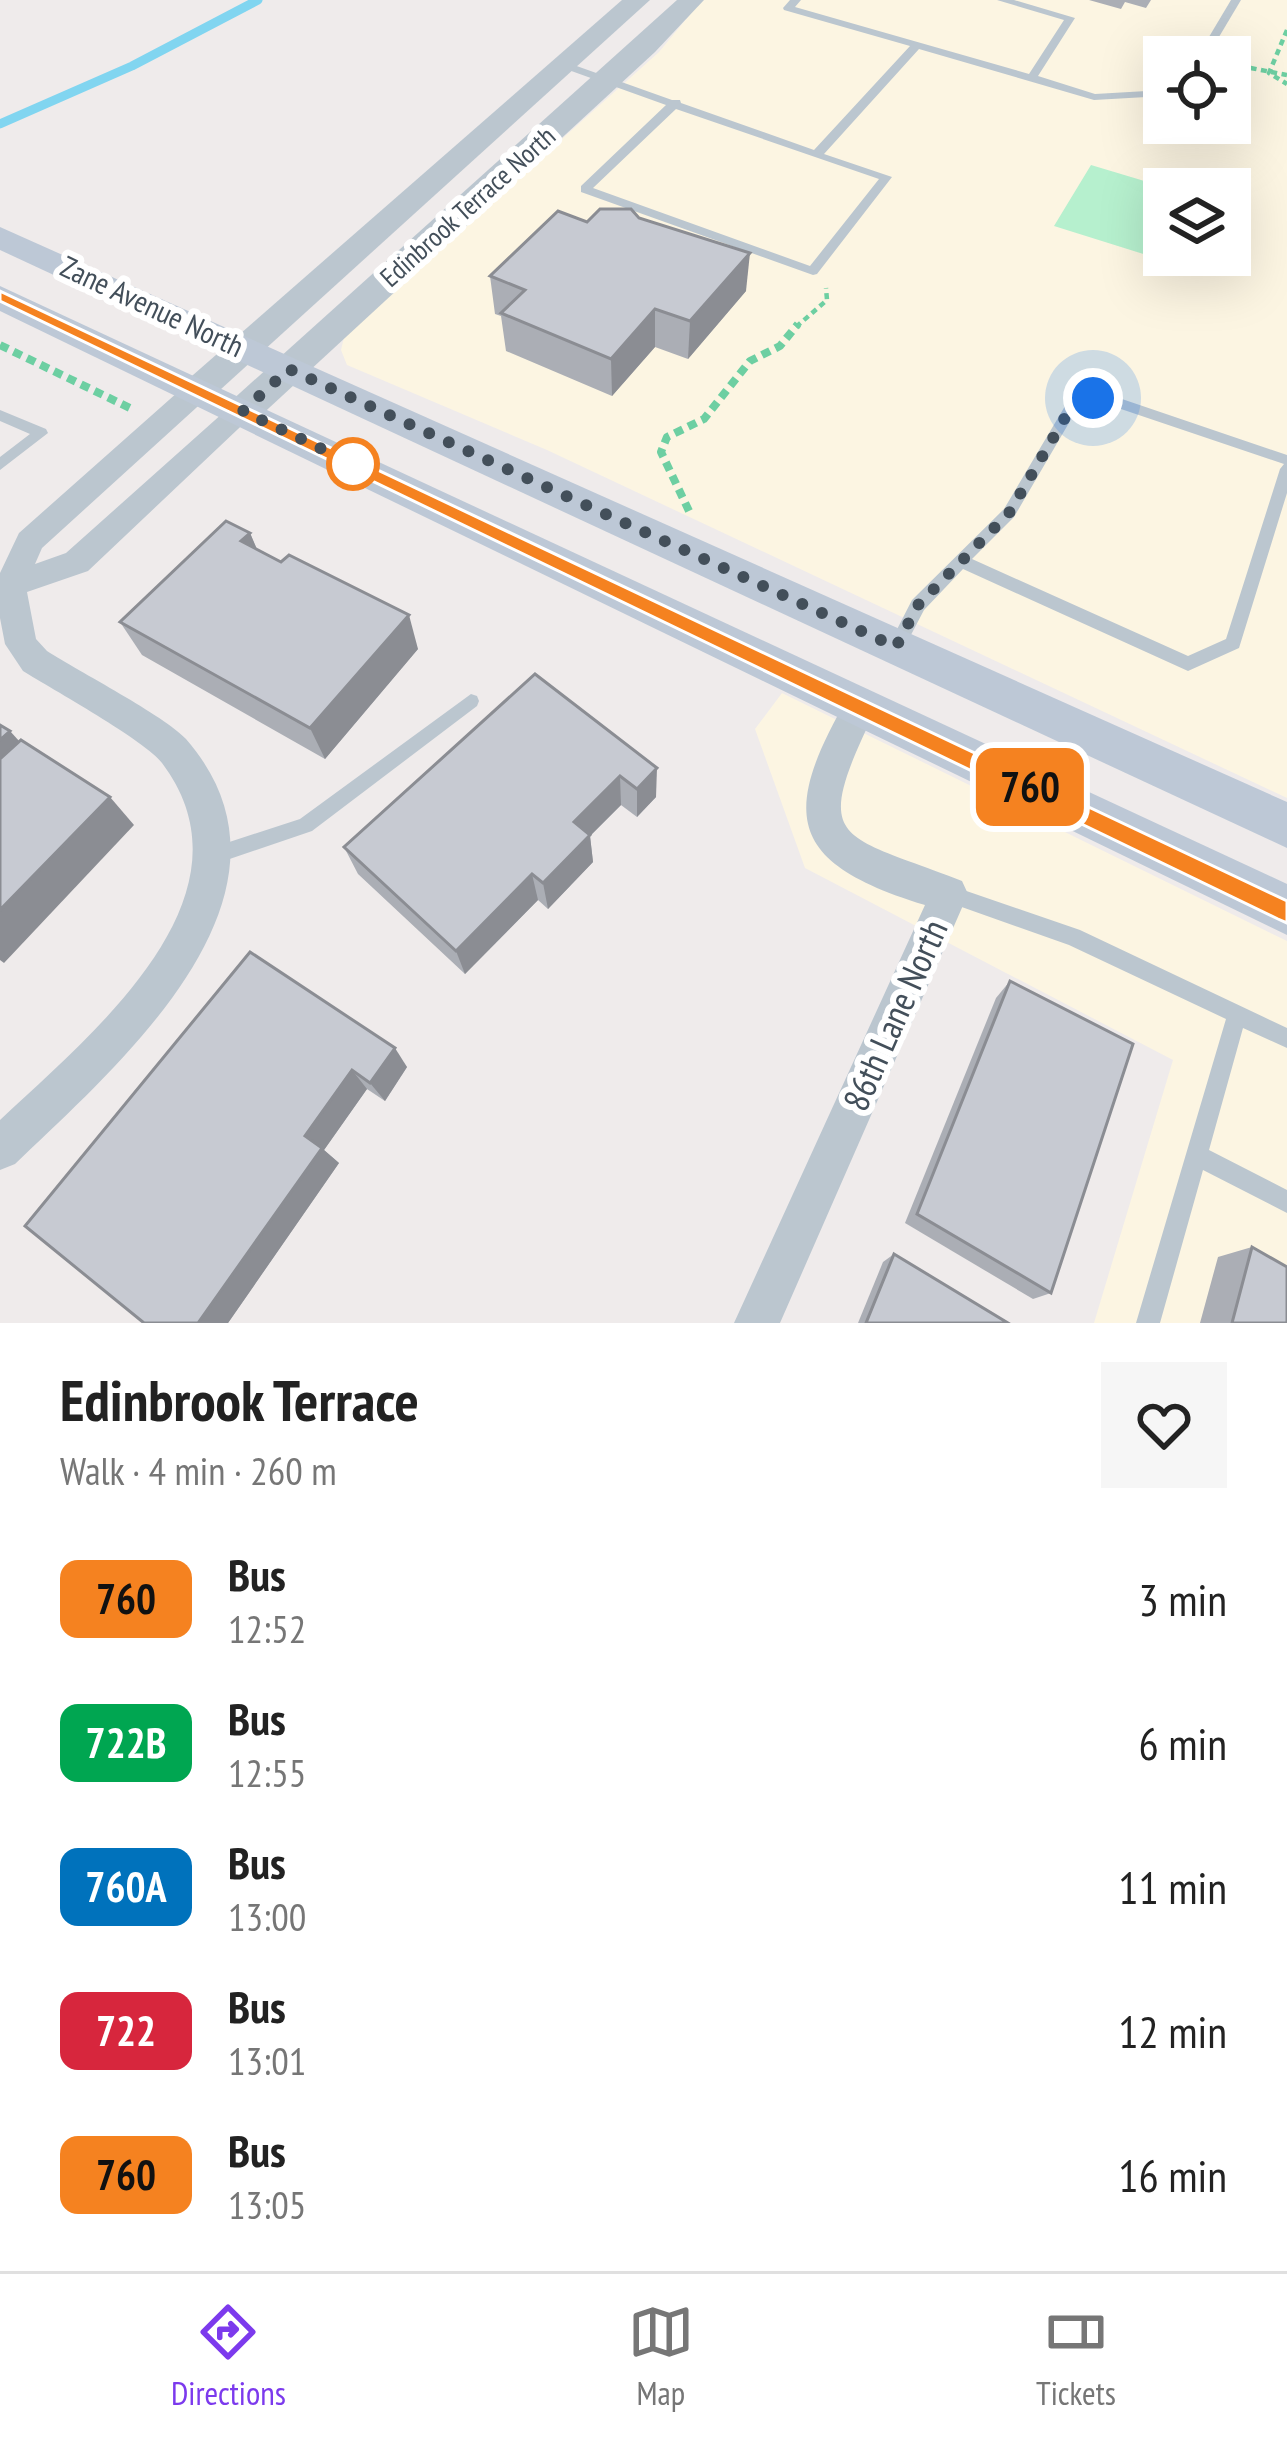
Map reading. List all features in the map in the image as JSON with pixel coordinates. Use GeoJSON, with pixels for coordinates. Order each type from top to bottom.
{"type":"FeatureCollection","features":[{"type":"Feature","properties":{"kind":"main road","name":"Zane Avenue North"},"geometry":{"type":"LineString","coordinates":[[0,237],[1287,826]]}},
{"type":"Feature","properties":{"kind":"main road","name":"Zane Avenue North"},"geometry":{"type":"LineString","coordinates":[[0,297],[1287,910]]}},
{"type":"Feature","properties":{"kind":"street","name":"Edinbrook Terrace North"},"geometry":{"type":"LineString","coordinates":[[197,391],[637,0]]}},
{"type":"Feature","properties":{"kind":"street","name":"Edinbrook Terrace North"},"geometry":{"type":"LineString","coordinates":[[243,411],[691,0]]}},
{"type":"Feature","properties":{"kind":"street"},"geometry":{"type":"LineString","coordinates":[[0,1149],[142,1008],[178,964],[200,921],[211,856],[204,803],[190,768],[172,748],[35,661],[21,644],[5,585],[29,541],[197,391]]}},
{"type":"Feature","properties":{"kind":"street"},"geometry":{"type":"LineString","coordinates":[[5,585],[77,562],[243,411]]}},
{"type":"Feature","properties":{"kind":"street","name":"86th Lane North"},"geometry":{"type":"LineString","coordinates":[[757,1323],[950,894],[881,877],[859,865],[827,828],[820,803],[823,778],[860,706]]}},
{"type":"Feature","properties":{"kind":"lane"},"geometry":{"type":"LineString","coordinates":[[796,0],[788,8],[1094,97],[1143,94]]}},
{"type":"Feature","properties":{"kind":"lane"},"geometry":{"type":"LineString","coordinates":[[1002,0],[1070,18],[1032,78]]}},
{"type":"Feature","properties":{"kind":"lane"},"geometry":{"type":"LineString","coordinates":[[1215,36],[1236,0]]}},
{"type":"Feature","properties":{"kind":"lane"},"geometry":{"type":"LineString","coordinates":[[816,155],[917,45]]}},
{"type":"Feature","properties":{"kind":"lane"},"geometry":{"type":"LineString","coordinates":[[567,66],[676,102],[738,130],[886,177],[812,271],[585,189],[676,102]]}},
{"type":"Feature","properties":{"kind":"lane"},"geometry":{"type":"LineString","coordinates":[[896,647],[918,605],[1009,513],[1076,399],[1119,404],[1287,460]]}},
{"type":"Feature","properties":{"kind":"lane"},"geometry":{"type":"LineString","coordinates":[[0,415],[41,433],[0,465]]}},
{"type":"Feature","properties":{"kind":"lane"},"geometry":{"type":"LineString","coordinates":[[961,561],[1188,664],[1232,643],[1287,470]]}},
{"type":"Feature","properties":{"kind":"lane"},"geometry":{"type":"LineString","coordinates":[[211,856],[306,825],[471,701]]}},
{"type":"Feature","properties":{"kind":"lane"},"geometry":{"type":"LineString","coordinates":[[950,894],[1073,937],[1287,1038]]}},
{"type":"Feature","properties":{"kind":"lane"},"geometry":{"type":"LineString","coordinates":[[1148,1323],[1237,1015]]}},
{"type":"Feature","properties":{"kind":"lane"},"geometry":{"type":"LineString","coordinates":[[1197,1155],[1287,1202]]}},
{"type":"Feature","properties":{"kind":"path"},"geometry":{"type":"LineString","coordinates":[[1269,73],[1287,30]]}},
{"type":"Feature","properties":{"kind":"path"},"geometry":{"type":"LineString","coordinates":[[1251,69],[1287,75]]}},
{"type":"Feature","properties":{"kind":"path"},"geometry":{"type":"LineString","coordinates":[[1269,73],[1287,85]]}},
{"type":"Feature","properties":{"kind":"path"},"geometry":{"type":"LineString","coordinates":[[688,511],[664,461],[662,445],[674,430],[704,419],[750,361],[780,346],[806,315],[827,300],[824,285],[812,271]]}},
{"type":"Feature","properties":{"kind":"path"},"geometry":{"type":"LineString","coordinates":[[0,345],[141,412]]}},
{"type":"Feature","properties":{"kind":"shaded area"},"geometry":{"type":"Polygon","coordinates":[[[702,0],[1287,0],[1287,798],[547,450],[347,365],[341,350],[345,333],[659,52],[702,0]]]}},
{"type":"Feature","properties":{"kind":"shaded area"},"geometry":{"type":"Polygon","coordinates":[[[782,693],[1287,941],[1287,1323],[1094,1323],[1173,1060],[805,868],[755,729],[782,693]]]}},
{"type":"Feature","properties":{"kind":"green space"},"geometry":{"type":"Polygon","coordinates":[[[1091,165],[1143,181],[1143,254],[1054,226],[1091,165]]]}},
{"type":"Feature","properties":{"kind":"building"},"geometry":{"type":"Polygon","coordinates":[[[600,209],[631,209],[639,218],[750,253],[690,321],[655,309],[611,359],[501,313],[525,290],[490,276],[558,211],[587,222],[600,209]]]}},
{"type":"Feature","properties":{"kind":"building"},"geometry":{"type":"Polygon","coordinates":[[[226,521],[250,533],[241,541],[281,562],[289,555],[409,615],[310,728],[120,622],[226,521]]]}},
{"type":"Feature","properties":{"kind":"building"},"geometry":{"type":"Polygon","coordinates":[[[535,674],[657,768],[637,789],[620,776],[574,822],[590,835],[543,883],[532,874],[456,951],[344,847],[535,674]]]}},
{"type":"Feature","properties":{"kind":"building"},"geometry":{"type":"Polygon","coordinates":[[[21,740],[110,797],[0,910],[0,759],[21,740]]]}},
{"type":"Feature","properties":{"kind":"building"},"geometry":{"type":"Polygon","coordinates":[[[250,952],[395,1048],[370,1083],[352,1070],[305,1136],[322,1148],[198,1323],[144,1323],[25,1226],[250,952]]]}},
{"type":"Feature","properties":{"kind":"building"},"geometry":{"type":"Polygon","coordinates":[[[1010,981],[1133,1044],[1051,1293],[917,1214],[1010,981]]]}},
{"type":"Feature","properties":{"kind":"building"},"geometry":{"type":"Polygon","coordinates":[[[1252,1247],[1287,1267],[1287,1323],[1232,1323],[1252,1247]]]}},
{"type":"Feature","properties":{"kind":"building"},"geometry":{"type":"Polygon","coordinates":[[[894,1254],[1008,1323],[866,1323],[894,1254]]]}},
{"type":"Feature","properties":{"kind":"waterway"},"geometry":{"type":"LineString","coordinates":[[0,124],[132,66],[258,0]]}},
{"type":"Feature","properties":{"kind":"bus line","name":"760"},"geometry":{"type":"LineString","coordinates":[[0,297],[1287,910]]}},
{"type":"Feature","properties":{"kind":"route"},"geometry":{"type":"LineString","coordinates":[[353,464],[366,470],[243,411],[289,369],[896,647],[918,605],[1009,513],[1076,399],[1093,398]]}}]}
